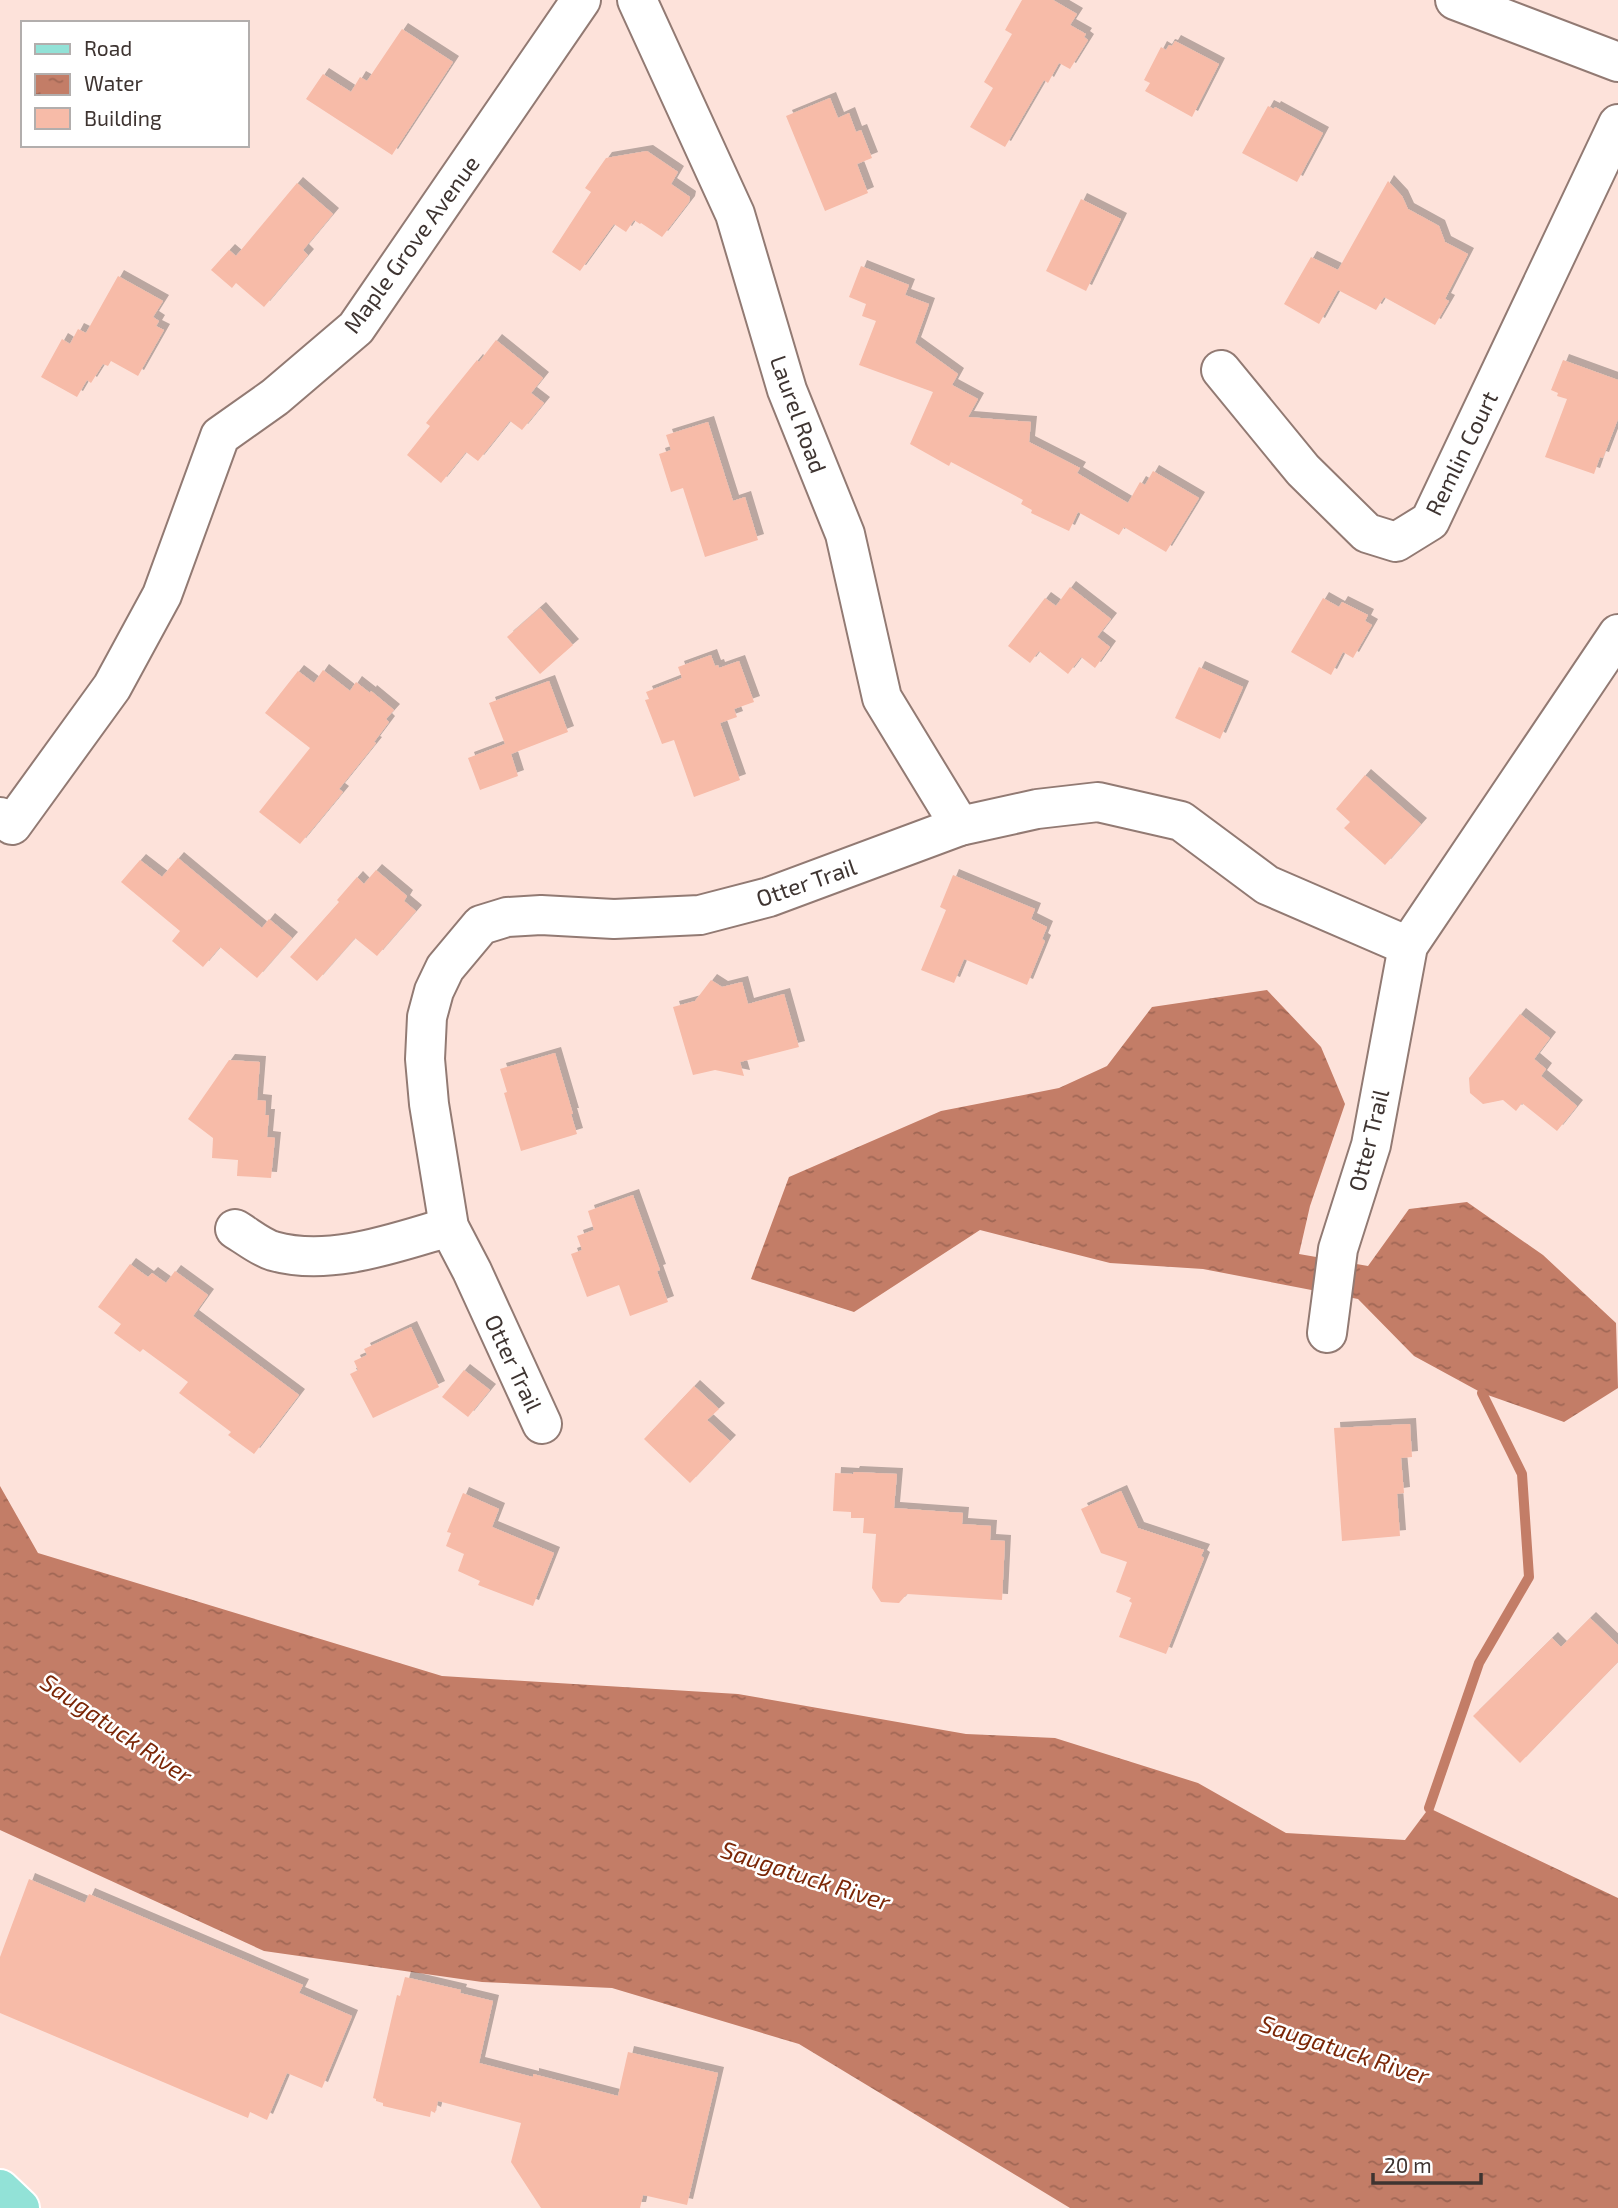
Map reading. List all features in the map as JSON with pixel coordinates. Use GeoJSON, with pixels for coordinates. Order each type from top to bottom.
{"type":"FeatureCollection","features":[{"type":"Feature","properties":{"kind":"main road"},"geometry":{"type":"LineString","coordinates":[[0,2189],[20,2208]]}},
{"type":"Feature","properties":{"kind":"street","name":"Maple Grove Avenue"},"geometry":{"type":"LineString","coordinates":[[6,821],[112,687],[162,595],[220,436],[275,397],[356,328],[581,0]]}},
{"type":"Feature","properties":{"kind":"street","name":"Laurel Road"},"geometry":{"type":"LineString","coordinates":[[637,0],[735,214],[787,390],[845,534],[882,698],[960,826]]}},
{"type":"Feature","properties":{"kind":"street"},"geometry":{"type":"LineString","coordinates":[[1455,0],[1618,62]]}},
{"type":"Feature","properties":{"kind":"street","name":"Remlin Court"},"geometry":{"type":"LineString","coordinates":[[1221,370],[1303,470],[1367,533],[1396,542],[1408,535],[1430,521],[1618,124]]}},
{"type":"Feature","properties":{"kind":"street","name":"Otter Trail"},"geometry":{"type":"LineString","coordinates":[[1327,1326],[1338,1250],[1371,1145],[1408,946],[1618,634]]}},
{"type":"Feature","properties":{"kind":"street","name":"Otter Trail"},"geometry":{"type":"LineString","coordinates":[[542,1424],[449,1227],[429,1104],[425,1059],[427,1017],[434,991],[445,968],[481,925],[507,917],[541,915],[614,919],[700,915],[769,897],[960,826],[1037,809],[1098,802],[1181,821],[1267,885],[1408,946]]}},
{"type":"Feature","properties":{"kind":"street"},"geometry":{"type":"LineString","coordinates":[[235,1229],[271,1251],[310,1256],[368,1251],[449,1227]]}},
{"type":"Feature","properties":{"kind":"water"},"geometry":{"type":"Polygon","coordinates":[[[1267,990],[1321,1047],[1345,1104],[1310,1206],[1299,1254],[1368,1266],[1409,1209],[1467,1202],[1543,1255],[1616,1323],[1618,1388],[1564,1422],[1482,1393],[1414,1356],[1358,1299],[1203,1269],[1110,1263],[980,1230],[854,1312],[751,1279],[789,1177],[941,1111],[1059,1088],[1107,1066],[1152,1007],[1267,990]]]}},
{"type":"Feature","properties":{"kind":"water","name":"Saugatuck River"},"geometry":{"type":"Polygon","coordinates":[[[0,1486],[38,1553],[442,1676],[738,1694],[966,1734],[1055,1738],[1198,1783],[1286,1833],[1405,1840],[1429,1808],[1618,1898],[1618,2208],[1070,2208],[799,2044],[612,1988],[482,1982],[264,1951],[0,1830],[0,1486]]]}},
{"type":"Feature","properties":{"kind":"building"},"geometry":{"type":"Polygon","coordinates":[[[1022,0],[1053,0],[1077,14],[1070,25],[1086,34],[1084,37],[1088,40],[1070,69],[1059,63],[1048,83],[1044,80],[1005,147],[970,127],[993,88],[984,82],[1012,34],[1005,30],[1022,0]]]}},
{"type":"Feature","properties":{"kind":"building"},"geometry":{"type":"Polygon","coordinates":[[[402,29],[453,62],[392,155],[306,99],[323,74],[351,92],[360,77],[367,81],[402,29]]]}},
{"type":"Feature","properties":{"kind":"building"},"geometry":{"type":"Polygon","coordinates":[[[1175,41],[1219,64],[1192,117],[1145,91],[1150,83],[1144,80],[1161,47],[1166,50],[1175,41]]]}},
{"type":"Feature","properties":{"kind":"building"},"geometry":{"type":"Polygon","coordinates":[[[830,98],[838,118],[849,113],[856,132],[861,130],[872,158],[857,164],[868,193],[825,211],[786,116],[830,98]]]}},
{"type":"Feature","properties":{"kind":"building"},"geometry":{"type":"Polygon","coordinates":[[[1268,106],[1274,109],[1275,107],[1323,133],[1297,182],[1242,153],[1268,106]]]}},
{"type":"Feature","properties":{"kind":"building"},"geometry":{"type":"Polygon","coordinates":[[[647,151],[678,172],[671,184],[690,197],[662,237],[634,220],[626,232],[614,224],[580,271],[552,252],[591,192],[585,188],[606,158],[647,151]]]}},
{"type":"Feature","properties":{"kind":"building"},"geometry":{"type":"Polygon","coordinates":[[[1388,181],[1402,196],[1408,209],[1439,226],[1445,242],[1468,254],[1445,299],[1449,301],[1435,325],[1384,297],[1376,310],[1338,290],[1319,324],[1284,304],[1311,257],[1338,270],[1388,181]]]}},
{"type":"Feature","properties":{"kind":"building"},"geometry":{"type":"Polygon","coordinates":[[[297,183],[333,214],[303,250],[308,255],[264,307],[236,283],[232,288],[211,270],[229,250],[236,256],[297,183]]]}},
{"type":"Feature","properties":{"kind":"building"},"geometry":{"type":"Polygon","coordinates":[[[1081,199],[1121,219],[1086,291],[1046,271],[1081,199]]]}},
{"type":"Feature","properties":{"kind":"building"},"geometry":{"type":"Polygon","coordinates":[[[861,266],[909,285],[905,295],[929,304],[915,343],[958,374],[952,385],[978,399],[968,417],[1031,422],[1029,442],[1080,468],[1077,473],[1128,503],[1140,482],[1145,485],[1153,471],[1199,498],[1166,552],[1124,527],[1119,535],[1078,512],[1069,531],[1031,513],[1032,510],[1021,504],[1023,500],[951,462],[949,466],[910,444],[933,392],[859,365],[876,321],[862,316],[866,304],[849,297],[861,266]]]}},
{"type":"Feature","properties":{"kind":"building"},"geometry":{"type":"Polygon","coordinates":[[[118,276],[163,301],[153,317],[159,321],[156,326],[164,330],[138,376],[111,361],[108,366],[103,364],[91,383],[87,380],[77,397],[41,377],[62,339],[70,344],[78,329],[86,333],[118,276]]]}},
{"type":"Feature","properties":{"kind":"building"},"geometry":{"type":"Polygon","coordinates":[[[496,340],[543,378],[531,393],[544,403],[522,430],[510,421],[478,461],[466,452],[441,483],[407,455],[430,426],[426,423],[496,340]]]}},
{"type":"Feature","properties":{"kind":"building"},"geometry":{"type":"Polygon","coordinates":[[[1563,360],[1618,380],[1618,419],[1594,474],[1545,457],[1567,399],[1557,396],[1558,393],[1551,390],[1563,360]]]}},
{"type":"Feature","properties":{"kind":"building"},"geometry":{"type":"Polygon","coordinates":[[[708,422],[733,501],[745,497],[758,540],[705,557],[683,488],[671,492],[659,454],[671,450],[666,435],[708,422]]]}},
{"type":"Feature","properties":{"kind":"building"},"geometry":{"type":"Polygon","coordinates":[[[1070,587],[1111,619],[1097,637],[1110,647],[1095,668],[1081,657],[1068,674],[1039,651],[1030,663],[1008,646],[1045,598],[1056,606],[1070,587]]]}},
{"type":"Feature","properties":{"kind":"building"},"geometry":{"type":"Polygon","coordinates":[[[1323,598],[1339,607],[1342,602],[1368,615],[1365,621],[1372,625],[1353,658],[1343,652],[1331,675],[1291,652],[1323,598]]]}},
{"type":"Feature","properties":{"kind":"building"},"geometry":{"type":"Polygon","coordinates":[[[540,608],[573,645],[540,674],[507,637],[540,608]]]}},
{"type":"Feature","properties":{"kind":"building"},"geometry":{"type":"Polygon","coordinates":[[[711,655],[715,666],[718,665],[719,668],[739,661],[754,702],[734,709],[737,717],[720,723],[740,780],[694,797],[674,740],[662,744],[645,700],[649,699],[646,692],[682,678],[678,667],[711,655]]]}},
{"type":"Feature","properties":{"kind":"building"},"geometry":{"type":"Polygon","coordinates":[[[1199,667],[1243,687],[1220,739],[1175,718],[1199,667]]]}},
{"type":"Feature","properties":{"kind":"building"},"geometry":{"type":"Polygon","coordinates":[[[323,670],[350,691],[356,682],[394,710],[386,719],[389,722],[374,742],[376,743],[339,789],[343,792],[300,844],[259,812],[310,748],[265,713],[298,671],[314,683],[323,670]]]}},
{"type":"Feature","properties":{"kind":"building"},"geometry":{"type":"Polygon","coordinates":[[[549,681],[568,732],[511,754],[518,776],[480,790],[468,758],[505,744],[489,703],[549,681]]]}},
{"type":"Feature","properties":{"kind":"building"},"geometry":{"type":"Polygon","coordinates":[[[1365,775],[1421,824],[1385,865],[1344,828],[1350,822],[1336,809],[1365,775]]]}},
{"type":"Feature","properties":{"kind":"building"},"geometry":{"type":"Polygon","coordinates":[[[178,858],[262,928],[269,919],[292,938],[257,978],[220,947],[203,967],[172,941],[180,931],[121,882],[140,860],[162,877],[178,858]]]}},
{"type":"Feature","properties":{"kind":"building"},"geometry":{"type":"Polygon","coordinates":[[[376,870],[407,896],[404,901],[416,911],[377,956],[355,938],[317,981],[290,957],[339,902],[337,900],[357,877],[364,884],[376,870]]]}},
{"type":"Feature","properties":{"kind":"building"},"geometry":{"type":"Polygon","coordinates":[[[953,875],[1035,909],[1031,919],[1047,927],[1042,939],[1045,941],[1027,985],[964,959],[954,983],[921,970],[946,910],[940,907],[953,875]]]}},
{"type":"Feature","properties":{"kind":"building"},"geometry":{"type":"Polygon","coordinates":[[[711,980],[722,987],[742,982],[748,1004],[784,994],[799,1047],[740,1062],[744,1076],[715,1070],[693,1075],[673,1007],[695,1001],[711,980]]]}},
{"type":"Feature","properties":{"kind":"building"},"geometry":{"type":"Polygon","coordinates":[[[1520,1014],[1550,1038],[1534,1059],[1546,1069],[1541,1076],[1577,1106],[1557,1131],[1522,1103],[1516,1111],[1503,1100],[1483,1104],[1470,1093],[1469,1078],[1520,1014]]]}},
{"type":"Feature","properties":{"kind":"building"},"geometry":{"type":"Polygon","coordinates":[[[555,1053],[577,1134],[521,1151],[500,1069],[555,1053]]]}},
{"type":"Feature","properties":{"kind":"building"},"geometry":{"type":"Polygon","coordinates":[[[229,1060],[260,1062],[257,1100],[266,1101],[265,1115],[269,1115],[267,1137],[275,1138],[271,1178],[237,1176],[238,1160],[212,1158],[213,1138],[188,1119],[229,1060]]]}},
{"type":"Feature","properties":{"kind":"building"},"geometry":{"type":"Polygon","coordinates":[[[633,1195],[660,1270],[657,1271],[668,1302],[630,1316],[619,1285],[587,1297],[571,1254],[582,1250],[577,1236],[594,1230],[588,1211],[633,1195]]]}},
{"type":"Feature","properties":{"kind":"building"},"geometry":{"type":"Polygon","coordinates":[[[130,1264],[148,1277],[152,1273],[166,1283],[175,1271],[208,1295],[193,1316],[299,1395],[254,1454],[228,1435],[231,1432],[179,1393],[188,1382],[143,1349],[140,1352],[114,1333],[121,1324],[98,1307],[130,1264]]]}},
{"type":"Feature","properties":{"kind":"building"},"geometry":{"type":"Polygon","coordinates":[[[411,1327],[439,1387],[373,1418],[350,1374],[358,1370],[354,1361],[367,1355],[364,1349],[411,1327]]]}},
{"type":"Feature","properties":{"kind":"building"},"geometry":{"type":"Polygon","coordinates":[[[464,1370],[490,1390],[468,1417],[442,1397],[464,1370]]]}},
{"type":"Feature","properties":{"kind":"building"},"geometry":{"type":"Polygon","coordinates":[[[694,1386],[719,1409],[707,1420],[730,1441],[690,1483],[644,1439],[694,1386]]]}},
{"type":"Feature","properties":{"kind":"building"},"geometry":{"type":"Polygon","coordinates":[[[1410,1424],[1412,1457],[1401,1458],[1404,1493],[1397,1494],[1400,1536],[1342,1541],[1334,1428],[1410,1424]]]}},
{"type":"Feature","properties":{"kind":"building"},"geometry":{"type":"Polygon","coordinates":[[[835,1473],[897,1474],[894,1508],[963,1513],[962,1524],[991,1526],[990,1540],[1005,1541],[1002,1600],[907,1594],[899,1603],[881,1602],[872,1588],[876,1534],[863,1533],[864,1518],[851,1518],[851,1512],[833,1511],[835,1473]]]}},
{"type":"Feature","properties":{"kind":"building"},"geometry":{"type":"Polygon","coordinates":[[[1121,1491],[1138,1528],[1204,1550],[1201,1556],[1204,1558],[1166,1654],[1119,1637],[1132,1603],[1129,1601],[1131,1598],[1116,1592],[1127,1562],[1101,1553],[1081,1509],[1121,1491]]]}},
{"type":"Feature","properties":{"kind":"building"},"geometry":{"type":"Polygon","coordinates":[[[463,1493],[499,1509],[492,1527],[554,1553],[533,1606],[478,1585],[480,1581],[458,1571],[464,1554],[446,1546],[451,1533],[447,1532],[463,1493]]]}},
{"type":"Feature","properties":{"kind":"building"},"geometry":{"type":"Polygon","coordinates":[[[1590,1618],[1618,1645],[1618,1662],[1520,1763],[1473,1716],[1552,1638],[1561,1647],[1590,1618]]]}},
{"type":"Feature","properties":{"kind":"building"},"geometry":{"type":"Polygon","coordinates":[[[29,1879],[85,1903],[89,1894],[303,1985],[299,1993],[352,2016],[322,2088],[287,2073],[267,2120],[250,2112],[248,2118],[0,2013],[0,1957],[29,1879]]]}},
{"type":"Feature","properties":{"kind":"building"},"geometry":{"type":"Polygon","coordinates":[[[405,1977],[461,1990],[460,1993],[493,2001],[479,2063],[618,2096],[628,2052],[718,2073],[687,2205],[643,2195],[640,2208],[541,2208],[511,2162],[521,2123],[438,2101],[435,2113],[431,2111],[430,2117],[383,2106],[383,2103],[376,2101],[373,2098],[397,1995],[400,1996],[405,1977]]]}},
{"type":"Feature","properties":{"kind":"waterway"},"geometry":{"type":"LineString","coordinates":[[1429,1808],[1479,1663],[1529,1577],[1522,1474],[1482,1393]]}}]}
